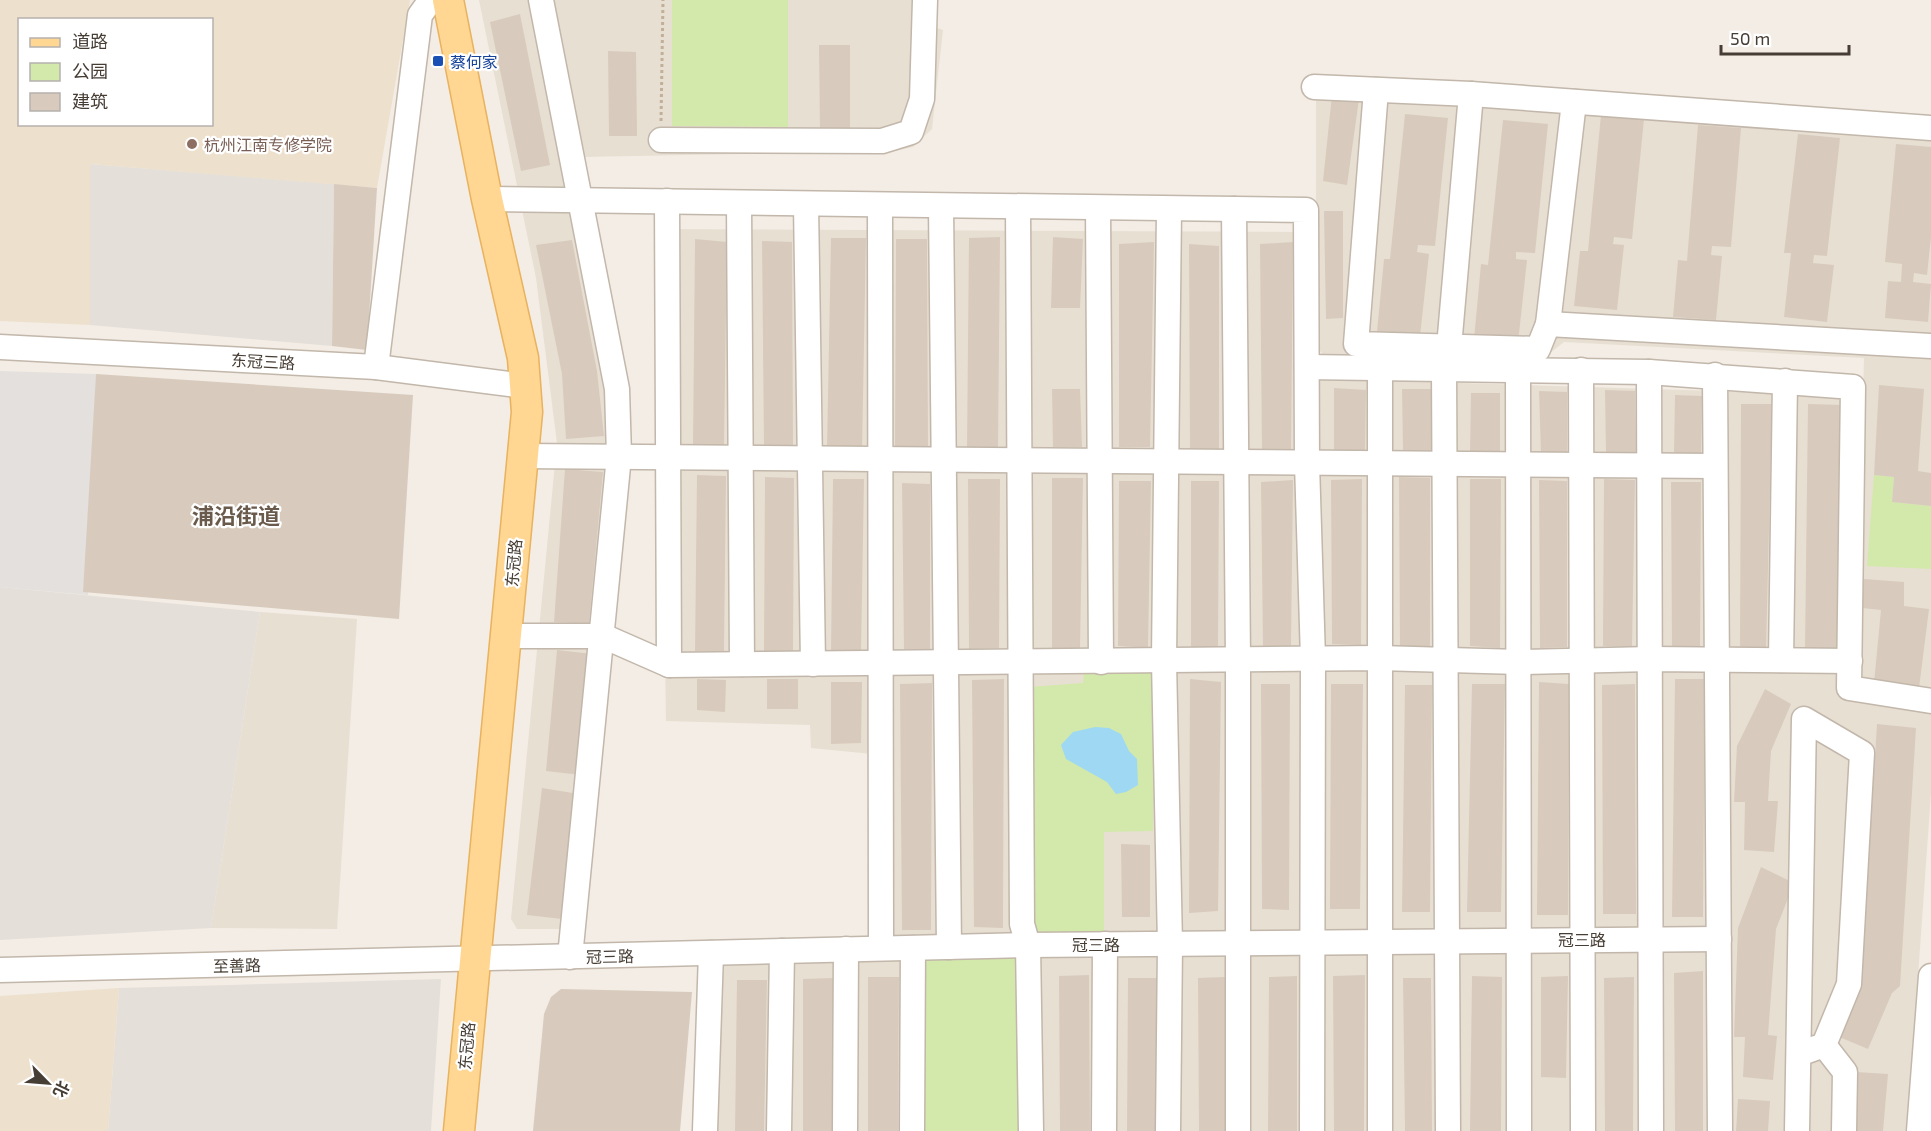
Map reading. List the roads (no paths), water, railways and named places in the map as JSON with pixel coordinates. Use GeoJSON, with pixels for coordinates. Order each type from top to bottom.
{"type":"FeatureCollection","features":[{"type":"Feature","properties":{"kind":"main road","name":"东冠路"},"geometry":{"type":"LineString","coordinates":[[448,0],[486,199],[523,358],[527,412],[507,636],[473,960],[459,1131]]}},
{"type":"Feature","properties":{"kind":"street"},"geometry":{"type":"LineString","coordinates":[[376,367],[420,15],[431,0]]}},
{"type":"Feature","properties":{"kind":"street"},"geometry":{"type":"LineString","coordinates":[[541,0],[582,200],[617,389],[619,456],[570,957]]}},
{"type":"Feature","properties":{"kind":"street"},"geometry":{"type":"LineString","coordinates":[[661,140],[882,141],[911,132],[922,99],[926,0]]}},
{"type":"Feature","properties":{"kind":"street"},"geometry":{"type":"LineString","coordinates":[[1314,87],[1471,94],[1931,128]]}},
{"type":"Feature","properties":{"kind":"street"},"geometry":{"type":"LineString","coordinates":[[1376,90],[1356,344],[1518,369],[1715,375],[1853,387],[1849,688],[1931,701]]}},
{"type":"Feature","properties":{"kind":"street"},"geometry":{"type":"LineString","coordinates":[[1448,1131],[1447,357],[1471,94]]}},
{"type":"Feature","properties":{"kind":"street"},"geometry":{"type":"LineString","coordinates":[[1307,367],[1380,367],[1447,357],[1538,349],[1548,324],[1574,102]]}},
{"type":"Feature","properties":{"kind":"street"},"geometry":{"type":"LineString","coordinates":[[486,199],[1018,208],[1306,210],[1307,463],[1314,659],[1312,1131]]}},
{"type":"Feature","properties":{"kind":"street"},"geometry":{"type":"LineString","coordinates":[[667,201],[670,456],[669,664]]}},
{"type":"Feature","properties":{"kind":"street"},"geometry":{"type":"LineString","coordinates":[[739,203],[742,664]]}},
{"type":"Feature","properties":{"kind":"street"},"geometry":{"type":"LineString","coordinates":[[806,204],[813,664]]}},
{"type":"Feature","properties":{"kind":"street"},"geometry":{"type":"LineString","coordinates":[[880,205],[878,459],[882,948]]}},
{"type":"Feature","properties":{"kind":"street"},"geometry":{"type":"LineString","coordinates":[[941,206],[949,947]]}},
{"type":"Feature","properties":{"kind":"street"},"geometry":{"type":"LineString","coordinates":[[1018,208],[1022,924],[1028,945],[1031,1131]]}},
{"type":"Feature","properties":{"kind":"street"},"geometry":{"type":"LineString","coordinates":[[1098,208],[1101,662]]}},
{"type":"Feature","properties":{"kind":"street"},"geometry":{"type":"LineString","coordinates":[[1168,1131],[1170,944],[1164,661],[1169,209]]}},
{"type":"Feature","properties":{"kind":"street"},"geometry":{"type":"LineString","coordinates":[[1234,209],[1238,660],[1238,1131]]}},
{"type":"Feature","properties":{"kind":"street"},"geometry":{"type":"LineString","coordinates":[[1548,324],[1931,346]]}},
{"type":"Feature","properties":{"kind":"street","name":"东冠三路"},"geometry":{"type":"LineString","coordinates":[[0,347],[376,367],[525,386]]}},
{"type":"Feature","properties":{"kind":"street"},"geometry":{"type":"LineString","coordinates":[[1380,367],[1378,943],[1380,1131]]}},
{"type":"Feature","properties":{"kind":"street"},"geometry":{"type":"LineString","coordinates":[[1518,369],[1520,464],[1519,1131]]}},
{"type":"Feature","properties":{"kind":"street"},"geometry":{"type":"LineString","coordinates":[[1581,370],[1583,1131]]}},
{"type":"Feature","properties":{"kind":"street"},"geometry":{"type":"LineString","coordinates":[[1648,372],[1651,464],[1652,1131]]}},
{"type":"Feature","properties":{"kind":"street"},"geometry":{"type":"LineString","coordinates":[[1715,375],[1720,1131]]}},
{"type":"Feature","properties":{"kind":"street"},"geometry":{"type":"LineString","coordinates":[[1781,660],[1785,381]]}},
{"type":"Feature","properties":{"kind":"street"},"geometry":{"type":"LineString","coordinates":[[522,456],[1715,466]]}},
{"type":"Feature","properties":{"kind":"street"},"geometry":{"type":"LineString","coordinates":[[507,636],[603,636],[669,664],[1020,663],[1379,658],[1519,662],[1651,659],[1850,661]]}},
{"type":"Feature","properties":{"kind":"street"},"geometry":{"type":"LineString","coordinates":[[1797,1131],[1804,719],[1862,753],[1849,984],[1824,1045],[1799,1054]]}},
{"type":"Feature","properties":{"kind":"street","name":"冠三路"},"geometry":{"type":"LineString","coordinates":[[473,960],[1028,945],[1719,939]]}},
{"type":"Feature","properties":{"kind":"street"},"geometry":{"type":"LineString","coordinates":[[1104,1131],[1105,944]]}},
{"type":"Feature","properties":{"kind":"street"},"geometry":{"type":"LineString","coordinates":[[912,1131],[913,948]]}},
{"type":"Feature","properties":{"kind":"street"},"geometry":{"type":"LineString","coordinates":[[845,1131],[846,949]]}},
{"type":"Feature","properties":{"kind":"street"},"geometry":{"type":"LineString","coordinates":[[779,1131],[782,951]]}},
{"type":"Feature","properties":{"kind":"street"},"geometry":{"type":"LineString","coordinates":[[705,1131],[711,953]]}},
{"type":"Feature","properties":{"kind":"street","name":"至善路"},"geometry":{"type":"LineString","coordinates":[[0,970],[473,960]]}},
{"type":"Feature","properties":{"kind":"street"},"geometry":{"type":"LineString","coordinates":[[1919,1131],[1931,976]]}},
{"type":"Feature","properties":{"kind":"street"},"geometry":{"type":"LineString","coordinates":[[1824,1045],[1845,1072],[1844,1131]]}},
{"type":"Feature","properties":{"kind":"water"},"geometry":{"type":"Polygon","coordinates":[[[1095,727],[1109,728],[1121,734],[1129,751],[1137,759],[1138,785],[1126,792],[1116,794],[1107,782],[1066,759],[1061,745],[1073,732],[1095,727]]]}},
{"type":"Feature","properties":{"kind":"place","name":"蔡何家"},"geometry":{"type":"Point","coordinates":[438,61]}},
{"type":"Feature","properties":{"kind":"place","name":"杭州江南专修学院"},"geometry":{"type":"Point","coordinates":[192,144]}},
{"type":"Feature","properties":{"kind":"district","name":"浦沿街道"},"geometry":{"type":"Point","coordinates":[236,515]}}]}
